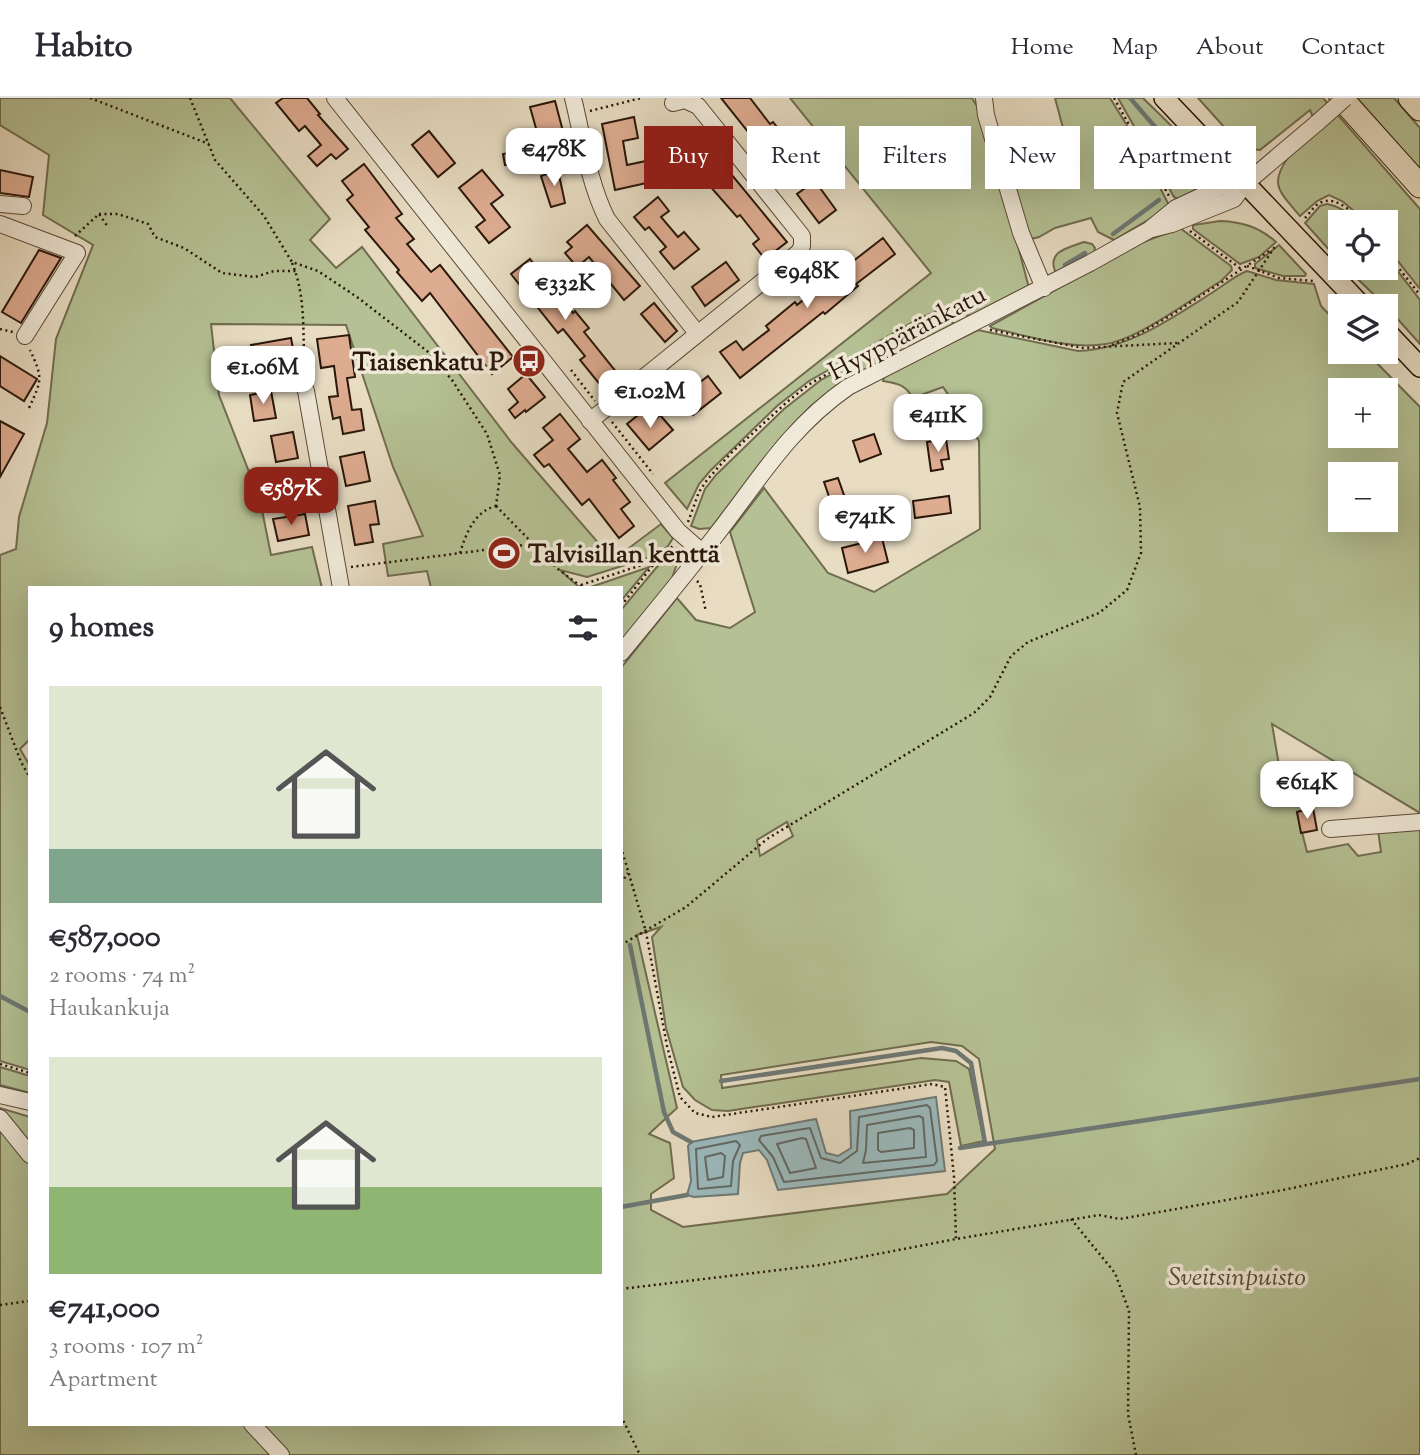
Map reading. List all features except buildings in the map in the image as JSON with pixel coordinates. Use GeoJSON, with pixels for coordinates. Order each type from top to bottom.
{"type":"FeatureCollection","features":[{"type":"Feature","properties":{"kind":"highway"},"geometry":{"type":"LineString","coordinates":[[1343,98],[1420,186]]}},
{"type":"Feature","properties":{"kind":"highway"},"geometry":{"type":"LineString","coordinates":[[1410,98],[1420,109]]}},
{"type":"Feature","properties":{"kind":"main road"},"geometry":{"type":"LineString","coordinates":[[1164,98],[1190,126]]}},
{"type":"Feature","properties":{"kind":"main road"},"geometry":{"type":"LineString","coordinates":[[1250,189],[1350,294]]}},
{"type":"Feature","properties":{"kind":"main road"},"geometry":{"type":"LineString","coordinates":[[1398,344],[1420,367]]}},
{"type":"Feature","properties":{"kind":"street"},"geometry":{"type":"LineString","coordinates":[[335,98],[681,535],[702,552]]}},
{"type":"Feature","properties":{"kind":"street"},"geometry":{"type":"LineString","coordinates":[[984,98],[986,115],[1021,233],[1044,288]]}},
{"type":"Feature","properties":{"kind":"street"},"geometry":{"type":"LineString","coordinates":[[1256,175],[1343,98]]}},
{"type":"Feature","properties":{"kind":"street"},"geometry":{"type":"LineString","coordinates":[[590,421],[799,252],[803,242],[802,236],[698,106],[685,100],[673,103]]}},
{"type":"Feature","properties":{"kind":"street"},"geometry":{"type":"LineString","coordinates":[[575,106],[594,186],[607,219],[697,333]]}},
{"type":"Feature","properties":{"kind":"street","name":"Hyyppäränkatu"},"geometry":{"type":"LineString","coordinates":[[623,651],[787,441],[828,401],[848,387],[1044,288],[1179,214],[1218,189]]}},
{"type":"Feature","properties":{"kind":"street"},"geometry":{"type":"LineString","coordinates":[[0,204],[23,206]]}},
{"type":"Feature","properties":{"kind":"street"},"geometry":{"type":"LineString","coordinates":[[0,224],[77,253],[25,336]]}},
{"type":"Feature","properties":{"kind":"street"},"geometry":{"type":"LineString","coordinates":[[306,391],[341,586]]}},
{"type":"Feature","properties":{"kind":"street"},"geometry":{"type":"LineString","coordinates":[[1330,829],[1420,822]]}},
{"type":"Feature","properties":{"kind":"street"},"geometry":{"type":"LineString","coordinates":[[0,1095],[28,1102]]}},
{"type":"Feature","properties":{"kind":"street"},"geometry":{"type":"LineString","coordinates":[[0,1118],[28,1153]]}},
{"type":"Feature","properties":{"kind":"street"},"geometry":{"type":"LineString","coordinates":[[254,1426],[281,1455]]}},
{"type":"Feature","properties":{"kind":"path"},"geometry":{"type":"LineString","coordinates":[[90,98],[209,144]]}},
{"type":"Feature","properties":{"kind":"path"},"geometry":{"type":"LineString","coordinates":[[190,98],[215,160],[264,216],[296,271],[302,297],[306,391]]}},
{"type":"Feature","properties":{"kind":"path"},"geometry":{"type":"LineString","coordinates":[[575,106],[641,98]]}},
{"type":"Feature","properties":{"kind":"path"},"geometry":{"type":"LineString","coordinates":[[1114,98],[1189,231],[1241,269]]}},
{"type":"Feature","properties":{"kind":"path"},"geometry":{"type":"LineString","coordinates":[[1305,218],[1318,205],[1329,201],[1349,210]]}},
{"type":"Feature","properties":{"kind":"path"},"geometry":{"type":"LineString","coordinates":[[62,248],[99,214],[118,214],[148,224],[155,237],[184,248],[222,273],[255,277],[274,271],[296,271]]}},
{"type":"Feature","properties":{"kind":"path"},"geometry":{"type":"LineString","coordinates":[[99,214],[108,227]]}},
{"type":"Feature","properties":{"kind":"path"},"geometry":{"type":"LineString","coordinates":[[623,944],[686,906],[767,839],[974,713],[990,697],[1011,656],[1028,642],[1099,613],[1127,590],[1141,553],[1140,507],[1117,413],[1123,382],[1238,302],[1276,245],[1173,314],[1137,335],[1104,346]]}},
{"type":"Feature","properties":{"kind":"path"},"geometry":{"type":"LineString","coordinates":[[292,262],[318,271],[347,290],[427,351],[452,380],[487,434],[500,475],[496,506]]}},
{"type":"Feature","properties":{"kind":"path"},"geometry":{"type":"LineString","coordinates":[[1247,266],[1279,278],[1313,280],[1321,287]]}},
{"type":"Feature","properties":{"kind":"path"},"geometry":{"type":"LineString","coordinates":[[1398,267],[1420,295]]}},
{"type":"Feature","properties":{"kind":"path"},"geometry":{"type":"LineString","coordinates":[[623,603],[657,560],[675,545],[707,480],[766,420],[808,385],[922,320],[939,314],[955,316],[973,325],[1083,348],[1180,343]]}},
{"type":"Feature","properties":{"kind":"path"},"geometry":{"type":"LineString","coordinates":[[0,329],[25,336],[39,370],[41,384],[29,408]]}},
{"type":"Feature","properties":{"kind":"path"},"geometry":{"type":"LineString","coordinates":[[496,506],[558,569],[581,586]]}},
{"type":"Feature","properties":{"kind":"path"},"geometry":{"type":"LineString","coordinates":[[460,553],[464,539],[477,516],[496,506]]}},
{"type":"Feature","properties":{"kind":"path"},"geometry":{"type":"LineString","coordinates":[[337,568],[532,544]]}},
{"type":"Feature","properties":{"kind":"path"},"geometry":{"type":"LineString","coordinates":[[585,586],[657,560]]}},
{"type":"Feature","properties":{"kind":"path"},"geometry":{"type":"LineString","coordinates":[[687,572],[700,584],[706,612]]}},
{"type":"Feature","properties":{"kind":"path"},"geometry":{"type":"LineString","coordinates":[[0,707],[28,774]]}},
{"type":"Feature","properties":{"kind":"path"},"geometry":{"type":"LineString","coordinates":[[623,854],[646,932],[667,1046],[680,1097],[695,1113],[712,1117],[932,1084],[945,1087],[954,1177],[956,1239]]}},
{"type":"Feature","properties":{"kind":"path"},"geometry":{"type":"LineString","coordinates":[[623,880],[628,873]]}},
{"type":"Feature","properties":{"kind":"path"},"geometry":{"type":"LineString","coordinates":[[0,1064],[28,1072]]}},
{"type":"Feature","properties":{"kind":"path"},"geometry":{"type":"LineString","coordinates":[[623,1289],[820,1265],[1099,1215],[1120,1219],[1157,1213],[1283,1190],[1406,1164],[1420,1158]]}},
{"type":"Feature","properties":{"kind":"path"},"geometry":{"type":"LineString","coordinates":[[1071,1219],[1115,1273],[1129,1311],[1128,1414],[1136,1455]]}},
{"type":"Feature","properties":{"kind":"path"},"geometry":{"type":"LineString","coordinates":[[0,1305],[28,1301]]}},
{"type":"Feature","properties":{"kind":"path"},"geometry":{"type":"LineString","coordinates":[[623,1420],[640,1455]]}},
{"type":"Feature","properties":{"kind":"green space"},"geometry":{"type":"Polygon","coordinates":[[[0,98],[230,98],[330,219],[310,240],[336,268],[362,247],[512,443],[613,560],[661,524],[673,538],[668,546],[654,556],[587,577],[560,570],[578,586],[431,586],[427,571],[388,576],[383,544],[423,536],[393,467],[346,325],[211,324],[219,395],[260,500],[271,555],[312,547],[322,586],[28,586],[28,741],[20,749],[28,763],[28,1069],[0,1061],[0,555],[16,549],[19,517],[47,423],[56,339],[93,245],[43,215],[49,155],[0,125],[0,98]]]}},
{"type":"Feature","properties":{"kind":"green space"},"geometry":{"type":"Polygon","coordinates":[[[790,98],[972,98],[985,130],[985,189],[1003,189],[1029,288],[973,317],[946,308],[922,317],[809,381],[777,406],[710,471],[699,484],[687,509],[665,483],[931,273],[863,189],[971,189],[971,126],[859,126],[859,184],[845,166],[845,126],[813,126],[790,98]]]}},
{"type":"Feature","properties":{"kind":"green space"},"geometry":{"type":"Polygon","coordinates":[[[1055,98],[1110,98],[1127,126],[1094,126],[1094,189],[1161,189],[1170,207],[1114,240],[1098,232],[1091,218],[1055,228],[1031,239],[1013,189],[1080,189],[1080,126],[1062,126],[1055,98]]]}},
{"type":"Feature","properties":{"kind":"green space"},"geometry":{"type":"Polygon","coordinates":[[[1118,98],[1143,98],[1171,126],[1134,126],[1118,98]]]}},
{"type":"Feature","properties":{"kind":"green space"},"geometry":{"type":"Polygon","coordinates":[[[1198,98],[1323,98],[1420,209],[1420,289],[1398,261],[1398,210],[1353,210],[1329,195],[1317,201],[1300,216],[1282,193],[1279,173],[1313,117],[1310,110],[1260,150],[1256,150],[1256,126],[1223,126],[1198,98]]]}},
{"type":"Feature","properties":{"kind":"green space"},"geometry":{"type":"Polygon","coordinates":[[[1357,98],[1394,98],[1420,128],[1420,170],[1357,98]]]}},
{"type":"Feature","properties":{"kind":"green space"},"geometry":{"type":"Polygon","coordinates":[[[1169,189],[1196,189],[1180,200],[1174,197],[1169,189]]]}},
{"type":"Feature","properties":{"kind":"green space"},"geometry":{"type":"Polygon","coordinates":[[[1327,204],[1344,210],[1328,210],[1328,249],[1305,223],[1320,206],[1327,204]]]}},
{"type":"Feature","properties":{"kind":"green space"},"geometry":{"type":"Polygon","coordinates":[[[1220,221],[1250,226],[1276,242],[1259,257],[1240,264],[1193,229],[1193,225],[1220,221]]]}},
{"type":"Feature","properties":{"kind":"green space"},"geometry":{"type":"Polygon","coordinates":[[[1180,228],[1231,266],[1232,270],[1221,281],[1134,334],[1106,344],[1078,345],[1034,338],[990,326],[1141,243],[1180,228]]]}},
{"type":"Feature","properties":{"kind":"green space"},"geometry":{"type":"Polygon","coordinates":[[[1084,242],[1092,244],[1094,252],[1059,272],[1055,271],[1053,264],[1057,254],[1084,242]]]}},
{"type":"Feature","properties":{"kind":"green space"},"geometry":{"type":"Polygon","coordinates":[[[1279,245],[1305,276],[1283,276],[1255,268],[1255,264],[1279,245]]]}},
{"type":"Feature","properties":{"kind":"green space","name":"Sveitsinpuisto"},"geometry":{"type":"Polygon","coordinates":[[[1247,271],[1276,280],[1314,284],[1321,306],[1328,313],[1328,364],[1378,364],[1392,378],[1328,378],[1328,448],[1398,448],[1398,385],[1420,407],[1420,813],[1272,724],[1283,789],[1293,787],[1304,779],[1313,809],[1297,812],[1307,852],[1348,844],[1358,856],[1381,852],[1378,830],[1420,826],[1420,1455],[0,1455],[0,1108],[28,1116],[28,1426],[623,1426],[623,666],[677,598],[696,620],[730,628],[755,612],[730,532],[764,488],[828,573],[874,592],[980,529],[979,441],[943,387],[913,398],[901,385],[883,381],[885,375],[978,330],[1078,351],[1096,349],[1131,339],[1195,304],[1247,271]],[[787,822],[757,840],[760,856],[793,836],[787,822]],[[661,927],[637,935],[677,1108],[649,1134],[670,1143],[674,1178],[651,1194],[651,1210],[683,1227],[947,1194],[995,1149],[979,1059],[962,1046],[931,1042],[721,1075],[722,1088],[921,1058],[956,1061],[969,1069],[984,1141],[961,1146],[949,1082],[935,1080],[728,1111],[712,1110],[695,1100],[683,1087],[666,1028],[652,937],[661,927]]]}},
{"type":"Feature","properties":{"kind":"green space"},"geometry":{"type":"Polygon","coordinates":[[[1398,272],[1420,300],[1420,344],[1398,319],[1398,294],[1373,294],[1359,280],[1398,280],[1398,272]]]}},
{"type":"Feature","properties":{"kind":"green space"},"geometry":{"type":"Polygon","coordinates":[[[938,319],[958,324],[830,391],[811,406],[779,440],[711,528],[699,529],[691,526],[705,489],[716,475],[784,409],[821,380],[924,323],[938,319]]]}},
{"type":"Feature","properties":{"kind":"green space"},"geometry":{"type":"Polygon","coordinates":[[[676,549],[678,561],[671,581],[623,640],[623,608],[676,549]]]}},
{"type":"Feature","properties":{"kind":"green space"},"geometry":{"type":"Polygon","coordinates":[[[649,567],[623,599],[623,586],[594,586],[649,567]]]}},
{"type":"Feature","properties":{"kind":"green space"},"geometry":{"type":"Polygon","coordinates":[[[0,1067],[28,1075],[28,1092],[0,1085],[0,1067]]]}},
{"type":"Feature","properties":{"kind":"water"},"geometry":{"type":"Polygon","coordinates":[[[936,1097],[945,1171],[778,1190],[767,1160],[759,1150],[743,1153],[738,1194],[694,1197],[687,1195],[691,1181],[688,1146],[691,1142],[816,1119],[826,1153],[838,1156],[851,1148],[850,1111],[936,1097]]]}},
{"type":"Feature","properties":{"kind":"waterway"},"geometry":{"type":"LineString","coordinates":[[1130,98],[1154,126]]}},
{"type":"Feature","properties":{"kind":"waterway"},"geometry":{"type":"LineString","coordinates":[[1113,234],[1159,200]]}},
{"type":"Feature","properties":{"kind":"waterway"},"geometry":{"type":"LineString","coordinates":[[1065,265],[1085,253]]}},
{"type":"Feature","properties":{"kind":"waterway"},"geometry":{"type":"LineString","coordinates":[[630,945],[664,1112],[673,1132],[691,1142]]}},
{"type":"Feature","properties":{"kind":"waterway"},"geometry":{"type":"LineString","coordinates":[[0,996],[28,1011]]}},
{"type":"Feature","properties":{"kind":"waterway"},"geometry":{"type":"LineString","coordinates":[[721,1081],[942,1048],[956,1051],[971,1063],[985,1143]]}},
{"type":"Feature","properties":{"kind":"waterway"},"geometry":{"type":"LineString","coordinates":[[960,1148],[1420,1079]]}},
{"type":"Feature","properties":{"kind":"waterway"},"geometry":{"type":"LineString","coordinates":[[623,1207],[687,1195]]}},
{"type":"Feature","properties":{"kind":"place","name":"Tiaisenkatu P"},"geometry":{"type":"Point","coordinates":[529,361]}},
{"type":"Feature","properties":{"kind":"place","name":"Talvisillan kenttä"},"geometry":{"type":"Point","coordinates":[504,553]}}]}
